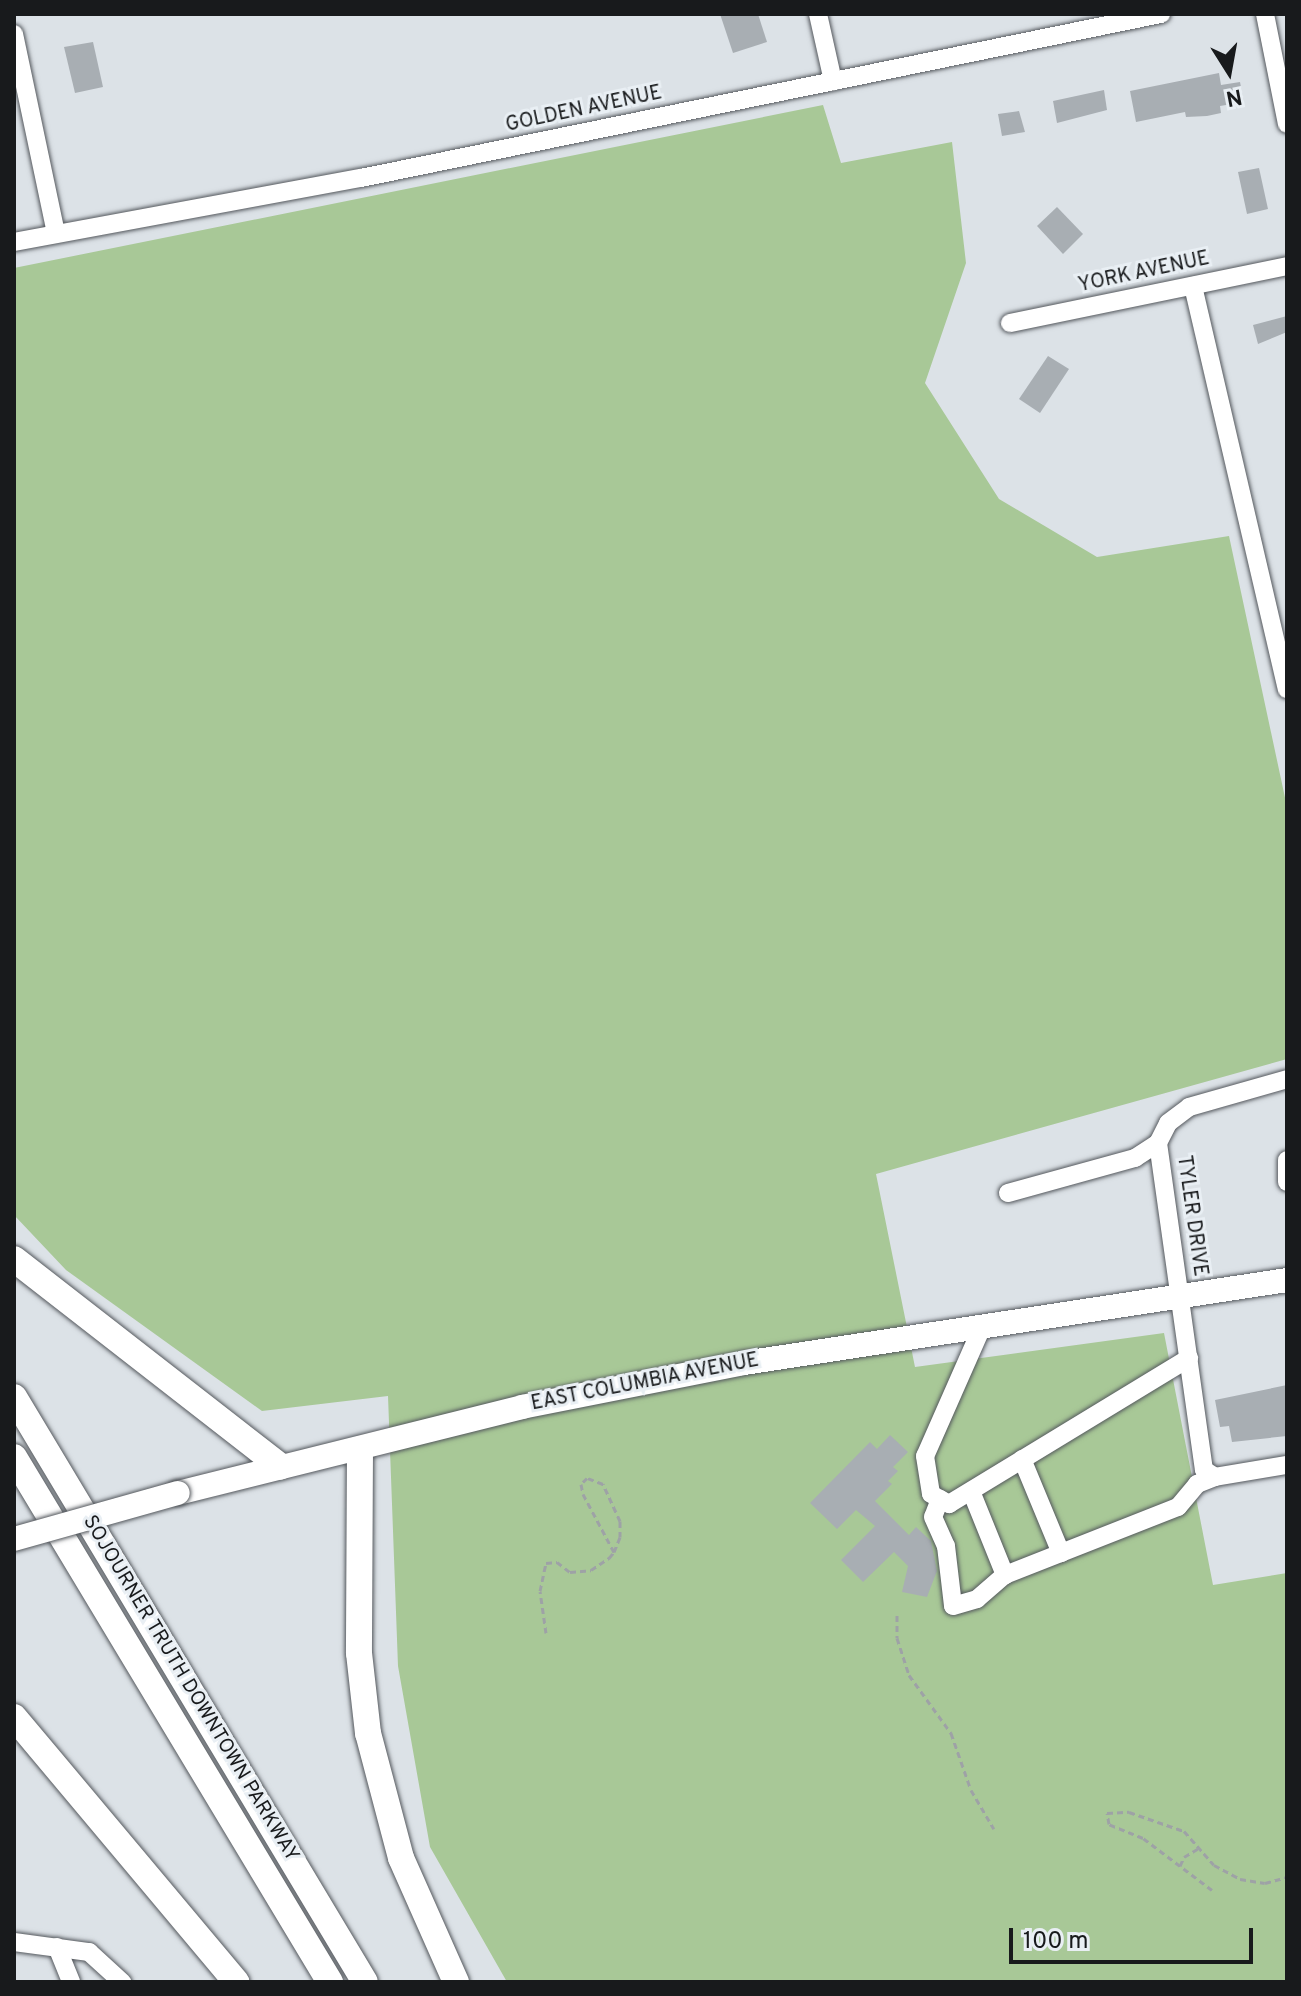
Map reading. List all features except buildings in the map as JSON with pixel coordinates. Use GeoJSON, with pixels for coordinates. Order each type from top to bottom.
{"type":"FeatureCollection","features":[{"type":"Feature","properties":{"kind":"highway"},"geometry":{"type":"LineString","coordinates":[[14,1259],[281,1467]]}},
{"type":"Feature","properties":{"kind":"highway","name":"SOJOURNER TRUTH DOWNTOWN PARKWAY"},"geometry":{"type":"LineString","coordinates":[[14,1397],[365,1982]]}},
{"type":"Feature","properties":{"kind":"highway"},"geometry":{"type":"LineString","coordinates":[[360,1450],[359,1653],[368,1733],[401,1858],[456,1982]]}},
{"type":"Feature","properties":{"kind":"highway","name":"SOJOURNER TRUTH DOWNTOWN PARKWAY"},"geometry":{"type":"LineString","coordinates":[[14,1457],[330,1982]]}},
{"type":"Feature","properties":{"kind":"highway"},"geometry":{"type":"LineString","coordinates":[[14,1717],[236,1982]]}},
{"type":"Feature","properties":{"kind":"main road","name":"EAST COLUMBIA AVENUE"},"geometry":{"type":"LineString","coordinates":[[14,1539],[178,1493],[360,1450],[522,1407],[744,1363],[1287,1280]]}},
{"type":"Feature","properties":{"kind":"street"},"geometry":{"type":"LineString","coordinates":[[818,14],[833,81]]}},
{"type":"Feature","properties":{"kind":"street","name":"GOLDEN AVENUE"},"geometry":{"type":"LineString","coordinates":[[14,242],[1161,14]]}},
{"type":"Feature","properties":{"kind":"street"},"geometry":{"type":"LineString","coordinates":[[1265,14],[1287,124]]}},
{"type":"Feature","properties":{"kind":"street"},"geometry":{"type":"LineString","coordinates":[[14,34],[56,234]]}},
{"type":"Feature","properties":{"kind":"street","name":"YORK AVENUE"},"geometry":{"type":"LineString","coordinates":[[1010,323],[1287,266]]}},
{"type":"Feature","properties":{"kind":"street"},"geometry":{"type":"LineString","coordinates":[[1193,286],[1287,689]]}},
{"type":"Feature","properties":{"kind":"street"},"geometry":{"type":"LineString","coordinates":[[1008,1193],[1135,1158],[1158,1143],[1168,1123],[1189,1107],[1287,1079]]}},
{"type":"Feature","properties":{"kind":"street","name":"TYLER DRIVE"},"geometry":{"type":"LineString","coordinates":[[1158,1143],[1204,1470],[1215,1477]]}},
{"type":"Feature","properties":{"kind":"street"},"geometry":{"type":"LineString","coordinates":[[1287,1160],[1287,1182]]}},
{"type":"Feature","properties":{"kind":"street"},"geometry":{"type":"LineString","coordinates":[[982,1327],[925,1456],[931,1494],[949,1504],[1189,1358]]}},
{"type":"Feature","properties":{"kind":"street"},"geometry":{"type":"LineString","coordinates":[[1022,1459],[1061,1553]]}},
{"type":"Feature","properties":{"kind":"street"},"geometry":{"type":"LineString","coordinates":[[940,1499],[933,1517],[946,1546],[953,1606],[977,1599],[1005,1575],[1178,1507],[1197,1484],[1215,1477],[1287,1465]]}},
{"type":"Feature","properties":{"kind":"street"},"geometry":{"type":"LineString","coordinates":[[971,1491],[1005,1575]]}},
{"type":"Feature","properties":{"kind":"street"},"geometry":{"type":"LineString","coordinates":[[14,1942],[65,1948],[97,1957],[122,1982]]}},
{"type":"Feature","properties":{"kind":"street"},"geometry":{"type":"LineString","coordinates":[[65,1948],[71,1982]]}},
{"type":"Feature","properties":{"kind":"path"},"geometry":{"type":"LineString","coordinates":[[546,1633],[540,1591],[546,1563],[557,1562],[570,1572],[584,1572],[614,1552],[620,1521],[603,1484],[587,1478],[583,1494],[614,1552]]}},
{"type":"Feature","properties":{"kind":"path"},"geometry":{"type":"LineString","coordinates":[[897,1615],[897,1638],[909,1675],[951,1733],[971,1790],[994,1829]]}},
{"type":"Feature","properties":{"kind":"path"},"geometry":{"type":"LineString","coordinates":[[1212,1890],[1143,1838],[1109,1824],[1107,1813],[1129,1812],[1190,1835],[1222,1871],[1240,1879],[1265,1883],[1287,1877]]}},
{"type":"Feature","properties":{"kind":"path"},"geometry":{"type":"LineString","coordinates":[[1180,1866],[1184,1857],[1199,1848]]}},
{"type":"Feature","properties":{"kind":"green space"},"geometry":{"type":"Polygon","coordinates":[[[823,105],[841,163],[952,142],[966,263],[925,383],[999,499],[1097,557],[1229,536],[1287,807],[1287,1059],[876,1174],[915,1367],[1164,1333],[1213,1585],[1287,1573],[1287,1982],[507,1982],[430,1847],[398,1666],[388,1396],[262,1411],[66,1270],[14,1215],[14,268],[823,105]]]}}]}
